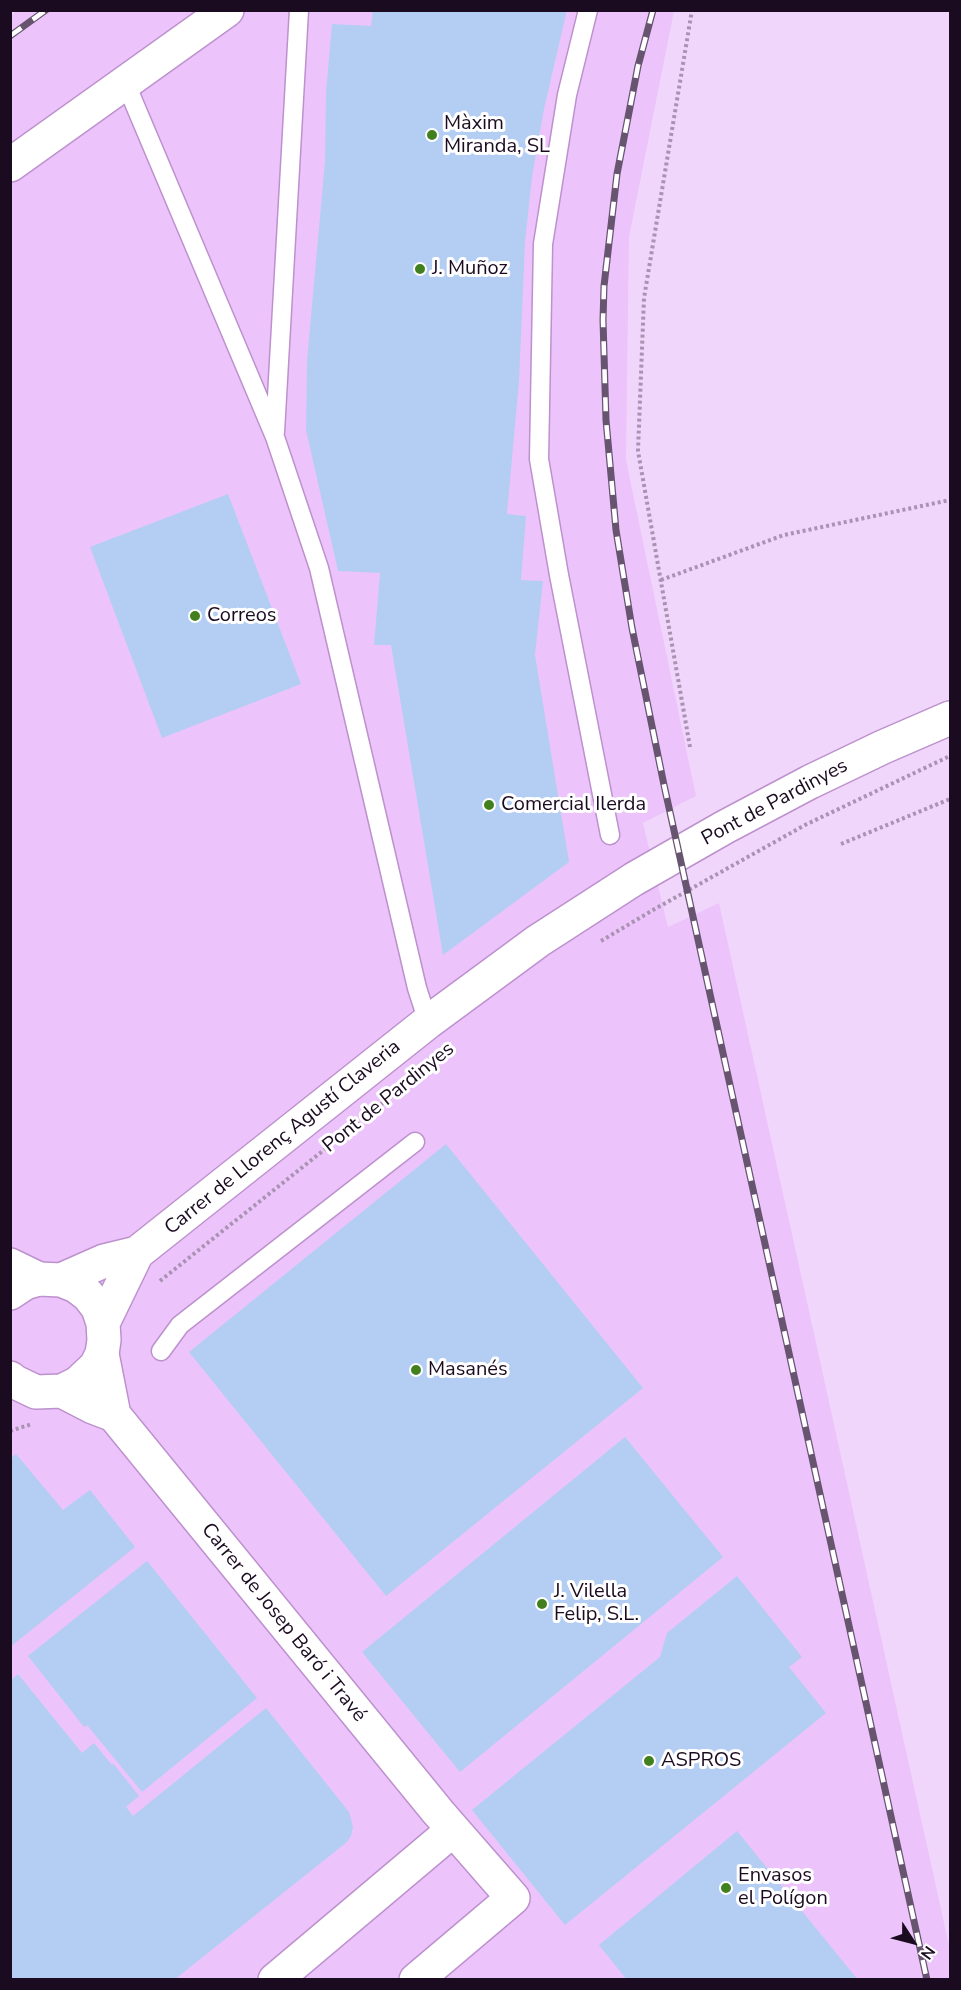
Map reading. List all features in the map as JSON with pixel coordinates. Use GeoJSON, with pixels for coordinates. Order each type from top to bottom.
{"type":"FeatureCollection","features":[{"type":"Feature","properties":{"kind":"street"},"geometry":{"type":"LineString","coordinates":[[10,165],[227,10]]}},
{"type":"Feature","properties":{"kind":"street","name":"Pont de Pardinyes"},"geometry":{"type":"LineString","coordinates":[[428,1022],[538,941],[634,879],[810,782],[951,718]]}},
{"type":"Feature","properties":{"kind":"street","name":"Carrer de Llorenç Agustí Claveria"},"geometry":{"type":"LineString","coordinates":[[37,1284],[105,1261],[137,1253],[428,1022]]}},
{"type":"Feature","properties":{"kind":"street","name":"Carrer de Llorenç Agustí Claveria"},"geometry":{"type":"LineString","coordinates":[[30,1390],[78,1383],[96,1366],[103,1339],[137,1253]]}},
{"type":"Feature","properties":{"kind":"street"},"geometry":{"type":"LineString","coordinates":[[10,1264],[37,1284]]}},
{"type":"Feature","properties":{"kind":"street","name":"Carrer de Josep Baró i Travé"},"geometry":{"type":"LineString","coordinates":[[37,1284],[76,1286],[88,1295],[98,1308],[114,1415]]}},
{"type":"Feature","properties":{"kind":"street","name":"Carrer de Josep Baró i Travé"},"geometry":{"type":"LineString","coordinates":[[30,1390],[114,1415],[453,1830],[513,1898],[416,1980]]}},
{"type":"Feature","properties":{"kind":"street"},"geometry":{"type":"LineString","coordinates":[[275,1980],[453,1830]]}},
{"type":"Feature","properties":{"kind":"lane"},"geometry":{"type":"LineString","coordinates":[[275,437],[299,10]]}},
{"type":"Feature","properties":{"kind":"lane"},"geometry":{"type":"LineString","coordinates":[[588,10],[567,95],[543,244],[539,459],[559,576],[610,835]]}},
{"type":"Feature","properties":{"kind":"lane"},"geometry":{"type":"LineString","coordinates":[[126,84],[275,437],[318,568],[414,976],[428,1022]]}},
{"type":"Feature","properties":{"kind":"lane"},"geometry":{"type":"LineString","coordinates":[[161,1351],[180,1325],[415,1142]]}},
{"type":"Feature","properties":{"kind":"path"},"geometry":{"type":"LineString","coordinates":[[690,747],[638,451],[644,298],[692,10]]}},
{"type":"Feature","properties":{"kind":"path"},"geometry":{"type":"LineString","coordinates":[[661,580],[784,535],[951,500]]}},
{"type":"Feature","properties":{"kind":"path"},"geometry":{"type":"LineString","coordinates":[[597,944],[804,825],[951,756]]}},
{"type":"Feature","properties":{"kind":"path"},"geometry":{"type":"LineString","coordinates":[[841,844],[951,799]]}},
{"type":"Feature","properties":{"kind":"path","name":"Pont de Pardinyes"},"geometry":{"type":"LineString","coordinates":[[157,1284],[455,1045]]}},
{"type":"Feature","properties":{"kind":"shaded area"},"geometry":{"type":"Polygon","coordinates":[[[18,10],[674,11],[629,237],[626,460],[696,796],[643,823],[668,927],[719,903],[950,1950],[950,1979],[11,1979],[10,16],[18,10]]]}},
{"type":"Feature","properties":{"kind":"building"},"geometry":{"type":"Polygon","coordinates":[[[373,10],[567,10],[544,109],[532,177],[525,242],[519,381],[507,514],[526,516],[521,580],[543,581],[535,655],[569,862],[443,955],[391,645],[374,645],[380,573],[338,571],[306,430],[307,361],[325,161],[326,92],[332,24],[371,26],[373,10]]]}},
{"type":"Feature","properties":{"kind":"building","name":"Correos"},"geometry":{"type":"Polygon","coordinates":[[[228,494],[301,684],[162,738],[90,547],[228,494]]]}},
{"type":"Feature","properties":{"kind":"building","name":"Masanés"},"geometry":{"type":"Polygon","coordinates":[[[446,1144],[643,1388],[386,1596],[189,1352],[446,1144]]]}},
{"type":"Feature","properties":{"kind":"building","name":"J. Vilella Felip, S.L."},"geometry":{"type":"Polygon","coordinates":[[[625,1437],[723,1557],[460,1772],[362,1652],[625,1437]]]}},
{"type":"Feature","properties":{"kind":"building"},"geometry":{"type":"Polygon","coordinates":[[[16,1454],[63,1510],[90,1490],[135,1547],[10,1647],[10,1459],[16,1454]]]}},
{"type":"Feature","properties":{"kind":"building"},"geometry":{"type":"Polygon","coordinates":[[[147,1561],[257,1698],[142,1792],[87,1725],[84,1727],[28,1656],[147,1561]]]}},
{"type":"Feature","properties":{"kind":"building","name":"ASPROS"},"geometry":{"type":"Polygon","coordinates":[[[737,1576],[802,1657],[789,1667],[826,1713],[565,1925],[472,1810],[660,1657],[667,1633],[737,1576]]]}},
{"type":"Feature","properties":{"kind":"building"},"geometry":{"type":"Polygon","coordinates":[[[18,1674],[82,1753],[94,1743],[112,1765],[113,1763],[139,1796],[126,1807],[133,1816],[266,1708],[349,1812],[353,1827],[351,1836],[347,1842],[174,1980],[10,1980],[10,1681],[18,1674]]]}},
{"type":"Feature","properties":{"kind":"building","name":"Envasos el Polígon"},"geometry":{"type":"Polygon","coordinates":[[[737,1831],[858,1980],[627,1980],[599,1945],[737,1831]]]}},
{"type":"Feature","properties":{"kind":"railway"},"geometry":{"type":"LineString","coordinates":[[10,36],[46,10]]}},
{"type":"Feature","properties":{"kind":"railway"},"geometry":{"type":"LineString","coordinates":[[653,10],[638,66],[617,174],[604,286],[606,420],[616,530],[632,628],[664,785],[927,1980]]}},
{"type":"Feature","properties":{"kind":"place","name":"Màxim Miranda, SL"},"geometry":{"type":"Point","coordinates":[432,135]}},
{"type":"Feature","properties":{"kind":"place","name":"J. Muñoz"},"geometry":{"type":"Point","coordinates":[420,269]}},
{"type":"Feature","properties":{"kind":"place","name":"Correos"},"geometry":{"type":"Point","coordinates":[195,616]}},
{"type":"Feature","properties":{"kind":"place","name":"Comercial Ilerda"},"geometry":{"type":"Point","coordinates":[489,805]}},
{"type":"Feature","properties":{"kind":"place","name":"Masanés"},"geometry":{"type":"Point","coordinates":[416,1370]}},
{"type":"Feature","properties":{"kind":"place","name":"J. Vilella Felip, S.L."},"geometry":{"type":"Point","coordinates":[542,1604]}},
{"type":"Feature","properties":{"kind":"place","name":"ASPROS"},"geometry":{"type":"Point","coordinates":[649,1761]}},
{"type":"Feature","properties":{"kind":"place","name":"Envasos el Polígon"},"geometry":{"type":"Point","coordinates":[726,1888]}}]}
